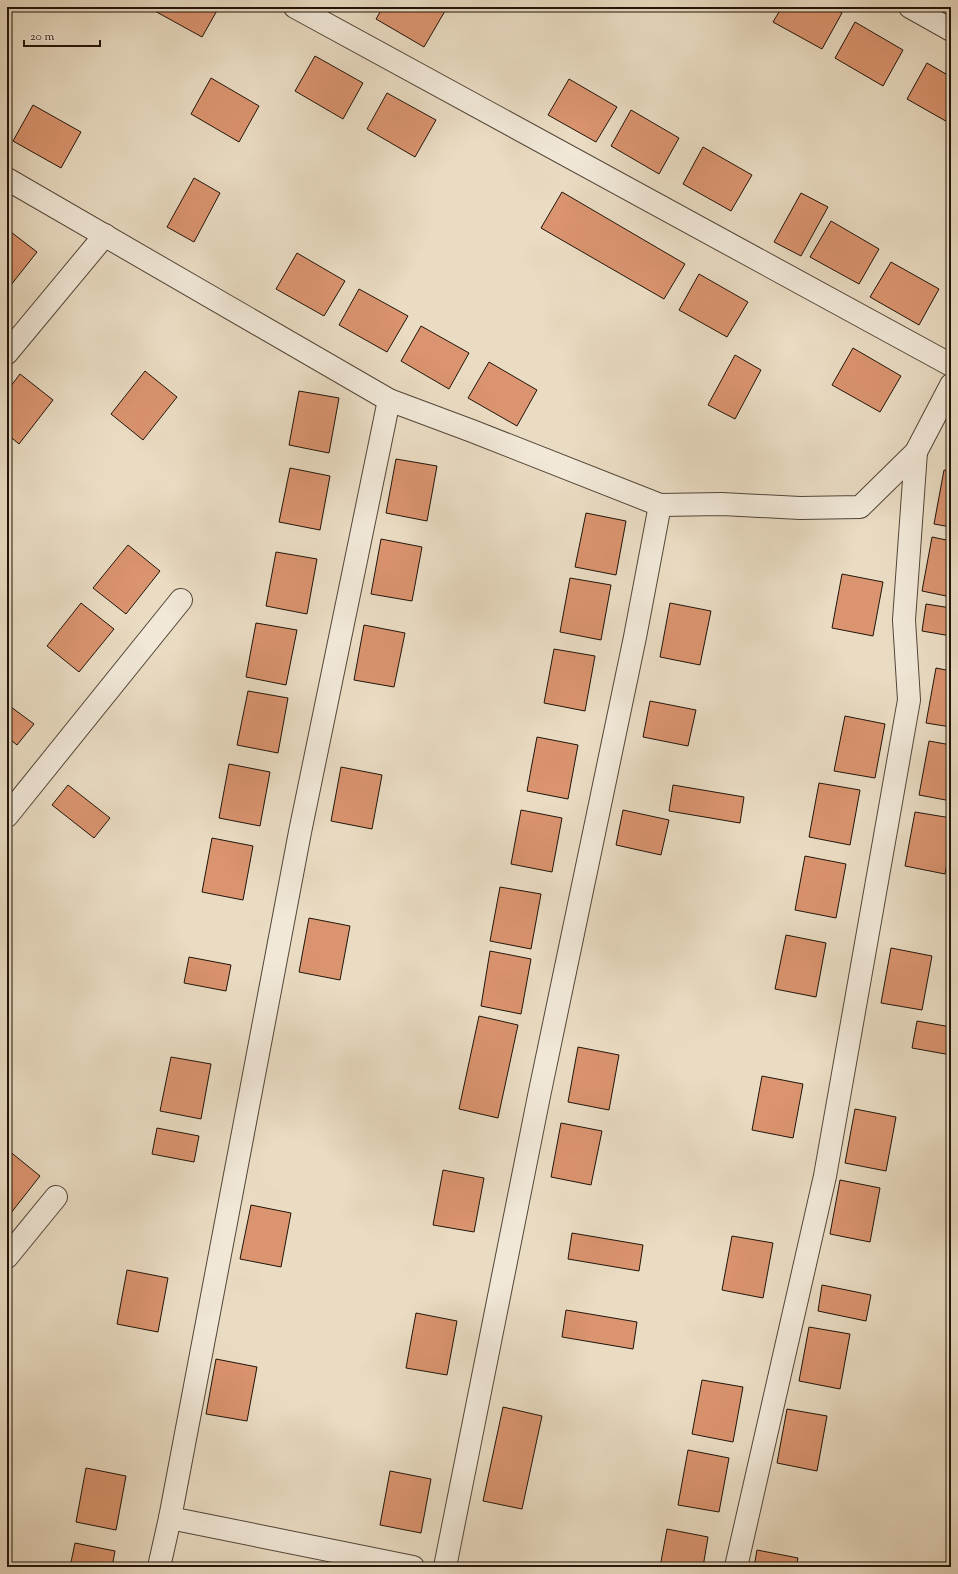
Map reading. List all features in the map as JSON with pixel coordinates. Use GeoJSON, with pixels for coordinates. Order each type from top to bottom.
{"type":"FeatureCollection","features":[{"type":"Feature","properties":{"kind":"street"},"geometry":{"type":"LineString","coordinates":[[295,7],[951,365]]}},
{"type":"Feature","properties":{"kind":"street"},"geometry":{"type":"LineString","coordinates":[[910,7],[951,30]]}},
{"type":"Feature","properties":{"kind":"street"},"geometry":{"type":"LineString","coordinates":[[7,179],[389,400],[660,505],[722,504],[800,508],[860,507],[916,452],[951,385]]}},
{"type":"Feature","properties":{"kind":"street"},"geometry":{"type":"LineString","coordinates":[[7,353],[105,235]]}},
{"type":"Feature","properties":{"kind":"street"},"geometry":{"type":"LineString","coordinates":[[159,1567],[170,1518],[301,824],[389,400]]}},
{"type":"Feature","properties":{"kind":"street"},"geometry":{"type":"LineString","coordinates":[[736,1567],[825,1176],[909,700],[904,620],[916,452]]}},
{"type":"Feature","properties":{"kind":"street"},"geometry":{"type":"LineString","coordinates":[[445,1567],[539,1096],[635,637],[660,505]]}},
{"type":"Feature","properties":{"kind":"street"},"geometry":{"type":"LineString","coordinates":[[7,816],[181,600]]}},
{"type":"Feature","properties":{"kind":"street"},"geometry":{"type":"LineString","coordinates":[[7,1257],[56,1197]]}},
{"type":"Feature","properties":{"kind":"street"},"geometry":{"type":"LineString","coordinates":[[170,1518],[413,1567]]}},
{"type":"Feature","properties":{"kind":"building"},"geometry":{"type":"Polygon","coordinates":[[[155,7],[219,7],[202,37],[153,10],[155,7]]]}},
{"type":"Feature","properties":{"kind":"building"},"geometry":{"type":"Polygon","coordinates":[[[383,7],[438,7],[445,11],[424,47],[376,19],[383,7]]]}},
{"type":"Feature","properties":{"kind":"building"},"geometry":{"type":"Polygon","coordinates":[[[782,7],[831,7],[842,13],[822,49],[773,22],[782,7]]]}},
{"type":"Feature","properties":{"kind":"building"},"geometry":{"type":"Polygon","coordinates":[[[855,22],[903,50],[883,86],[835,58],[855,22]]]}},
{"type":"Feature","properties":{"kind":"building"},"geometry":{"type":"Polygon","coordinates":[[[315,56],[363,83],[343,119],[295,91],[315,56]]]}},
{"type":"Feature","properties":{"kind":"building"},"geometry":{"type":"Polygon","coordinates":[[[927,63],[951,77],[951,124],[907,99],[927,63]]]}},
{"type":"Feature","properties":{"kind":"building"},"geometry":{"type":"Polygon","coordinates":[[[211,78],[259,106],[239,142],[191,114],[211,78]]]}},
{"type":"Feature","properties":{"kind":"building"},"geometry":{"type":"Polygon","coordinates":[[[569,79],[617,107],[596,142],[548,115],[569,79]]]}},
{"type":"Feature","properties":{"kind":"building"},"geometry":{"type":"Polygon","coordinates":[[[387,93],[436,120],[415,157],[367,129],[387,93]]]}},
{"type":"Feature","properties":{"kind":"building"},"geometry":{"type":"Polygon","coordinates":[[[33,105],[81,132],[61,168],[13,141],[33,105]]]}},
{"type":"Feature","properties":{"kind":"building"},"geometry":{"type":"Polygon","coordinates":[[[631,110],[679,138],[659,174],[611,146],[631,110]]]}},
{"type":"Feature","properties":{"kind":"building"},"geometry":{"type":"Polygon","coordinates":[[[703,147],[752,175],[731,211],[683,184],[703,147]]]}},
{"type":"Feature","properties":{"kind":"building"},"geometry":{"type":"Polygon","coordinates":[[[194,178],[220,193],[194,242],[167,227],[194,178]]]}},
{"type":"Feature","properties":{"kind":"building"},"geometry":{"type":"Polygon","coordinates":[[[562,192],[685,264],[664,299],[541,228],[562,192]]]}},
{"type":"Feature","properties":{"kind":"building"},"geometry":{"type":"Polygon","coordinates":[[[801,193],[828,207],[801,256],[774,242],[801,193]]]}},
{"type":"Feature","properties":{"kind":"building"},"geometry":{"type":"Polygon","coordinates":[[[831,221],[879,249],[859,284],[810,257],[831,221]]]}},
{"type":"Feature","properties":{"kind":"building"},"geometry":{"type":"Polygon","coordinates":[[[7,229],[37,252],[7,290],[7,229]]]}},
{"type":"Feature","properties":{"kind":"building"},"geometry":{"type":"Polygon","coordinates":[[[297,253],[345,281],[324,316],[276,289],[297,253]]]}},
{"type":"Feature","properties":{"kind":"building"},"geometry":{"type":"Polygon","coordinates":[[[891,262],[939,289],[919,325],[870,297],[891,262]]]}},
{"type":"Feature","properties":{"kind":"building"},"geometry":{"type":"Polygon","coordinates":[[[699,274],[748,302],[727,337],[679,310],[699,274]]]}},
{"type":"Feature","properties":{"kind":"building"},"geometry":{"type":"Polygon","coordinates":[[[359,289],[408,316],[387,352],[339,325],[359,289]]]}},
{"type":"Feature","properties":{"kind":"building"},"geometry":{"type":"Polygon","coordinates":[[[421,326],[469,353],[449,389],[401,361],[421,326]]]}},
{"type":"Feature","properties":{"kind":"building"},"geometry":{"type":"Polygon","coordinates":[[[853,348],[901,376],[880,412],[832,385],[853,348]]]}},
{"type":"Feature","properties":{"kind":"building"},"geometry":{"type":"Polygon","coordinates":[[[735,355],[761,370],[735,419],[708,405],[735,355]]]}},
{"type":"Feature","properties":{"kind":"building"},"geometry":{"type":"Polygon","coordinates":[[[489,362],[537,390],[517,426],[468,398],[489,362]]]}},
{"type":"Feature","properties":{"kind":"building"},"geometry":{"type":"Polygon","coordinates":[[[145,371],[177,397],[143,440],[111,414],[145,371]]]}},
{"type":"Feature","properties":{"kind":"building"},"geometry":{"type":"Polygon","coordinates":[[[20,374],[53,400],[19,444],[7,434],[7,391],[20,374]]]}},
{"type":"Feature","properties":{"kind":"building"},"geometry":{"type":"Polygon","coordinates":[[[299,391],[339,398],[329,453],[289,445],[299,391]]]}},
{"type":"Feature","properties":{"kind":"building"},"geometry":{"type":"Polygon","coordinates":[[[396,459],[437,466],[427,521],[386,513],[396,459]]]}},
{"type":"Feature","properties":{"kind":"building"},"geometry":{"type":"Polygon","coordinates":[[[290,468],[330,476],[320,530],[279,522],[290,468]]]}},
{"type":"Feature","properties":{"kind":"building"},"geometry":{"type":"Polygon","coordinates":[[[944,470],[951,471],[951,527],[934,524],[944,470]]]}},
{"type":"Feature","properties":{"kind":"building"},"geometry":{"type":"Polygon","coordinates":[[[586,513],[626,521],[616,575],[575,567],[586,513]]]}},
{"type":"Feature","properties":{"kind":"building"},"geometry":{"type":"Polygon","coordinates":[[[932,537],[951,541],[951,597],[922,591],[932,537]]]}},
{"type":"Feature","properties":{"kind":"building"},"geometry":{"type":"Polygon","coordinates":[[[381,539],[422,547],[412,601],[371,594],[381,539]]]}},
{"type":"Feature","properties":{"kind":"building"},"geometry":{"type":"Polygon","coordinates":[[[128,545],[160,571],[126,614],[93,588],[128,545]]]}},
{"type":"Feature","properties":{"kind":"building"},"geometry":{"type":"Polygon","coordinates":[[[276,552],[317,559],[307,614],[266,606],[276,552]]]}},
{"type":"Feature","properties":{"kind":"building"},"geometry":{"type":"Polygon","coordinates":[[[842,574],[883,582],[873,636],[832,628],[842,574]]]}},
{"type":"Feature","properties":{"kind":"building"},"geometry":{"type":"Polygon","coordinates":[[[570,578],[611,585],[601,640],[560,632],[570,578]]]}},
{"type":"Feature","properties":{"kind":"building"},"geometry":{"type":"Polygon","coordinates":[[[81,603],[114,629],[79,672],[47,646],[81,603]]]}},
{"type":"Feature","properties":{"kind":"building"},"geometry":{"type":"Polygon","coordinates":[[[670,603],[711,611],[700,665],[660,657],[670,603]]]}},
{"type":"Feature","properties":{"kind":"building"},"geometry":{"type":"Polygon","coordinates":[[[926,604],[951,608],[951,636],[922,631],[926,604]]]}},
{"type":"Feature","properties":{"kind":"building"},"geometry":{"type":"Polygon","coordinates":[[[256,623],[297,630],[286,685],[246,677],[256,623]]]}},
{"type":"Feature","properties":{"kind":"building"},"geometry":{"type":"Polygon","coordinates":[[[364,625],[405,633],[394,687],[354,680],[364,625]]]}},
{"type":"Feature","properties":{"kind":"building"},"geometry":{"type":"Polygon","coordinates":[[[554,649],[595,656],[585,711],[544,703],[554,649]]]}},
{"type":"Feature","properties":{"kind":"building"},"geometry":{"type":"Polygon","coordinates":[[[936,668],[951,671],[951,727],[926,723],[936,668]]]}},
{"type":"Feature","properties":{"kind":"building"},"geometry":{"type":"Polygon","coordinates":[[[248,691],[288,698],[278,753],[237,745],[248,691]]]}},
{"type":"Feature","properties":{"kind":"building"},"geometry":{"type":"Polygon","coordinates":[[[650,701],[696,710],[688,746],[643,737],[650,701]]]}},
{"type":"Feature","properties":{"kind":"building"},"geometry":{"type":"Polygon","coordinates":[[[7,704],[34,724],[17,745],[7,737],[7,704]]]}},
{"type":"Feature","properties":{"kind":"building"},"geometry":{"type":"Polygon","coordinates":[[[845,716],[885,724],[875,778],[834,771],[845,716]]]}},
{"type":"Feature","properties":{"kind":"building"},"geometry":{"type":"Polygon","coordinates":[[[537,737],[578,745],[568,799],[527,791],[537,737]]]}},
{"type":"Feature","properties":{"kind":"building"},"geometry":{"type":"Polygon","coordinates":[[[929,741],[951,745],[951,801],[919,795],[929,741]]]}},
{"type":"Feature","properties":{"kind":"building"},"geometry":{"type":"Polygon","coordinates":[[[229,764],[270,772],[260,826],[219,818],[229,764]]]}},
{"type":"Feature","properties":{"kind":"building"},"geometry":{"type":"Polygon","coordinates":[[[341,767],[382,775],[372,829],[331,821],[341,767]]]}},
{"type":"Feature","properties":{"kind":"building"},"geometry":{"type":"Polygon","coordinates":[[[819,783],[860,790],[850,845],[809,837],[819,783]]]}},
{"type":"Feature","properties":{"kind":"building"},"geometry":{"type":"Polygon","coordinates":[[[68,785],[110,818],[94,838],[52,805],[68,785]]]}},
{"type":"Feature","properties":{"kind":"building"},"geometry":{"type":"Polygon","coordinates":[[[673,785],[744,797],[740,823],[669,811],[673,785]]]}},
{"type":"Feature","properties":{"kind":"building"},"geometry":{"type":"Polygon","coordinates":[[[521,810],[562,818],[552,872],[511,864],[521,810]]]}},
{"type":"Feature","properties":{"kind":"building"},"geometry":{"type":"Polygon","coordinates":[[[623,810],[669,820],[661,855],[616,845],[623,810]]]}},
{"type":"Feature","properties":{"kind":"building"},"geometry":{"type":"Polygon","coordinates":[[[915,812],[951,818],[951,844],[945,874],[905,866],[915,812]]]}},
{"type":"Feature","properties":{"kind":"building"},"geometry":{"type":"Polygon","coordinates":[[[212,838],[253,846],[243,900],[202,892],[212,838]]]}},
{"type":"Feature","properties":{"kind":"building"},"geometry":{"type":"Polygon","coordinates":[[[805,856],[846,864],[836,918],[795,910],[805,856]]]}},
{"type":"Feature","properties":{"kind":"building"},"geometry":{"type":"Polygon","coordinates":[[[500,887],[541,894],[531,949],[490,941],[500,887]]]}},
{"type":"Feature","properties":{"kind":"building"},"geometry":{"type":"Polygon","coordinates":[[[309,918],[350,926],[340,980],[299,972],[309,918]]]}},
{"type":"Feature","properties":{"kind":"building"},"geometry":{"type":"Polygon","coordinates":[[[786,935],[826,943],[816,997],[775,989],[786,935]]]}},
{"type":"Feature","properties":{"kind":"building"},"geometry":{"type":"Polygon","coordinates":[[[891,948],[932,956],[922,1010],[881,1003],[891,948]]]}},
{"type":"Feature","properties":{"kind":"building"},"geometry":{"type":"Polygon","coordinates":[[[490,951],[531,959],[521,1014],[481,1006],[490,951]]]}},
{"type":"Feature","properties":{"kind":"building"},"geometry":{"type":"Polygon","coordinates":[[[189,957],[231,965],[226,991],[184,983],[189,957]]]}},
{"type":"Feature","properties":{"kind":"building"},"geometry":{"type":"Polygon","coordinates":[[[479,1016],[518,1025],[498,1118],[459,1109],[479,1016]]]}},
{"type":"Feature","properties":{"kind":"building"},"geometry":{"type":"Polygon","coordinates":[[[917,1021],[951,1027],[951,1055],[912,1048],[917,1021]]]}},
{"type":"Feature","properties":{"kind":"building"},"geometry":{"type":"Polygon","coordinates":[[[578,1047],[619,1055],[609,1110],[568,1102],[578,1047]]]}},
{"type":"Feature","properties":{"kind":"building"},"geometry":{"type":"Polygon","coordinates":[[[171,1057],[211,1064],[201,1119],[160,1111],[171,1057]]]}},
{"type":"Feature","properties":{"kind":"building"},"geometry":{"type":"Polygon","coordinates":[[[762,1076],[803,1084],[793,1138],[752,1130],[762,1076]]]}},
{"type":"Feature","properties":{"kind":"building"},"geometry":{"type":"Polygon","coordinates":[[[855,1109],[896,1117],[886,1171],[845,1163],[855,1109]]]}},
{"type":"Feature","properties":{"kind":"building"},"geometry":{"type":"Polygon","coordinates":[[[561,1123],[602,1131],[591,1185],[551,1177],[561,1123]]]}},
{"type":"Feature","properties":{"kind":"building"},"geometry":{"type":"Polygon","coordinates":[[[157,1128],[199,1136],[194,1162],[152,1154],[157,1128]]]}},
{"type":"Feature","properties":{"kind":"building"},"geometry":{"type":"Polygon","coordinates":[[[8,1150],[40,1176],[7,1218],[7,1151],[8,1150]]]}},
{"type":"Feature","properties":{"kind":"building"},"geometry":{"type":"Polygon","coordinates":[[[443,1170],[484,1178],[474,1232],[433,1225],[443,1170]]]}},
{"type":"Feature","properties":{"kind":"building"},"geometry":{"type":"Polygon","coordinates":[[[840,1180],[880,1188],[870,1242],[830,1234],[840,1180]]]}},
{"type":"Feature","properties":{"kind":"building"},"geometry":{"type":"Polygon","coordinates":[[[251,1205],[291,1213],[281,1267],[240,1259],[251,1205]]]}},
{"type":"Feature","properties":{"kind":"building"},"geometry":{"type":"Polygon","coordinates":[[[572,1233],[643,1245],[639,1271],[568,1259],[572,1233]]]}},
{"type":"Feature","properties":{"kind":"building"},"geometry":{"type":"Polygon","coordinates":[[[732,1236],[773,1243],[763,1298],[722,1290],[732,1236]]]}},
{"type":"Feature","properties":{"kind":"building"},"geometry":{"type":"Polygon","coordinates":[[[127,1270],[168,1278],[158,1332],[117,1324],[127,1270]]]}},
{"type":"Feature","properties":{"kind":"building"},"geometry":{"type":"Polygon","coordinates":[[[822,1285],[871,1295],[866,1321],[818,1311],[822,1285]]]}},
{"type":"Feature","properties":{"kind":"building"},"geometry":{"type":"Polygon","coordinates":[[[566,1310],[637,1322],[633,1349],[562,1337],[566,1310]]]}},
{"type":"Feature","properties":{"kind":"building"},"geometry":{"type":"Polygon","coordinates":[[[416,1313],[457,1321],[447,1375],[406,1368],[416,1313]]]}},
{"type":"Feature","properties":{"kind":"building"},"geometry":{"type":"Polygon","coordinates":[[[809,1327],[850,1334],[840,1389],[799,1381],[809,1327]]]}},
{"type":"Feature","properties":{"kind":"building"},"geometry":{"type":"Polygon","coordinates":[[[216,1359],[257,1367],[247,1421],[206,1414],[216,1359]]]}},
{"type":"Feature","properties":{"kind":"building"},"geometry":{"type":"Polygon","coordinates":[[[702,1380],[743,1387],[733,1442],[692,1434],[702,1380]]]}},
{"type":"Feature","properties":{"kind":"building"},"geometry":{"type":"Polygon","coordinates":[[[503,1407],[542,1416],[522,1509],[483,1501],[503,1407]]]}},
{"type":"Feature","properties":{"kind":"building"},"geometry":{"type":"Polygon","coordinates":[[[787,1409],[827,1416],[817,1471],[777,1463],[787,1409]]]}},
{"type":"Feature","properties":{"kind":"building"},"geometry":{"type":"Polygon","coordinates":[[[688,1450],[729,1458],[719,1512],[678,1505],[688,1450]]]}},
{"type":"Feature","properties":{"kind":"building"},"geometry":{"type":"Polygon","coordinates":[[[86,1468],[126,1476],[116,1530],[76,1522],[86,1468]]]}},
{"type":"Feature","properties":{"kind":"building"},"geometry":{"type":"Polygon","coordinates":[[[390,1471],[431,1479],[421,1533],[380,1525],[390,1471]]]}},
{"type":"Feature","properties":{"kind":"building"},"geometry":{"type":"Polygon","coordinates":[[[667,1529],[708,1537],[703,1567],[660,1567],[667,1529]]]}},
{"type":"Feature","properties":{"kind":"building"},"geometry":{"type":"Polygon","coordinates":[[[75,1543],[115,1551],[112,1567],[70,1567],[75,1543]]]}},
{"type":"Feature","properties":{"kind":"building"},"geometry":{"type":"Polygon","coordinates":[[[757,1550],[798,1558],[796,1567],[754,1567],[757,1550]]]}}]}
